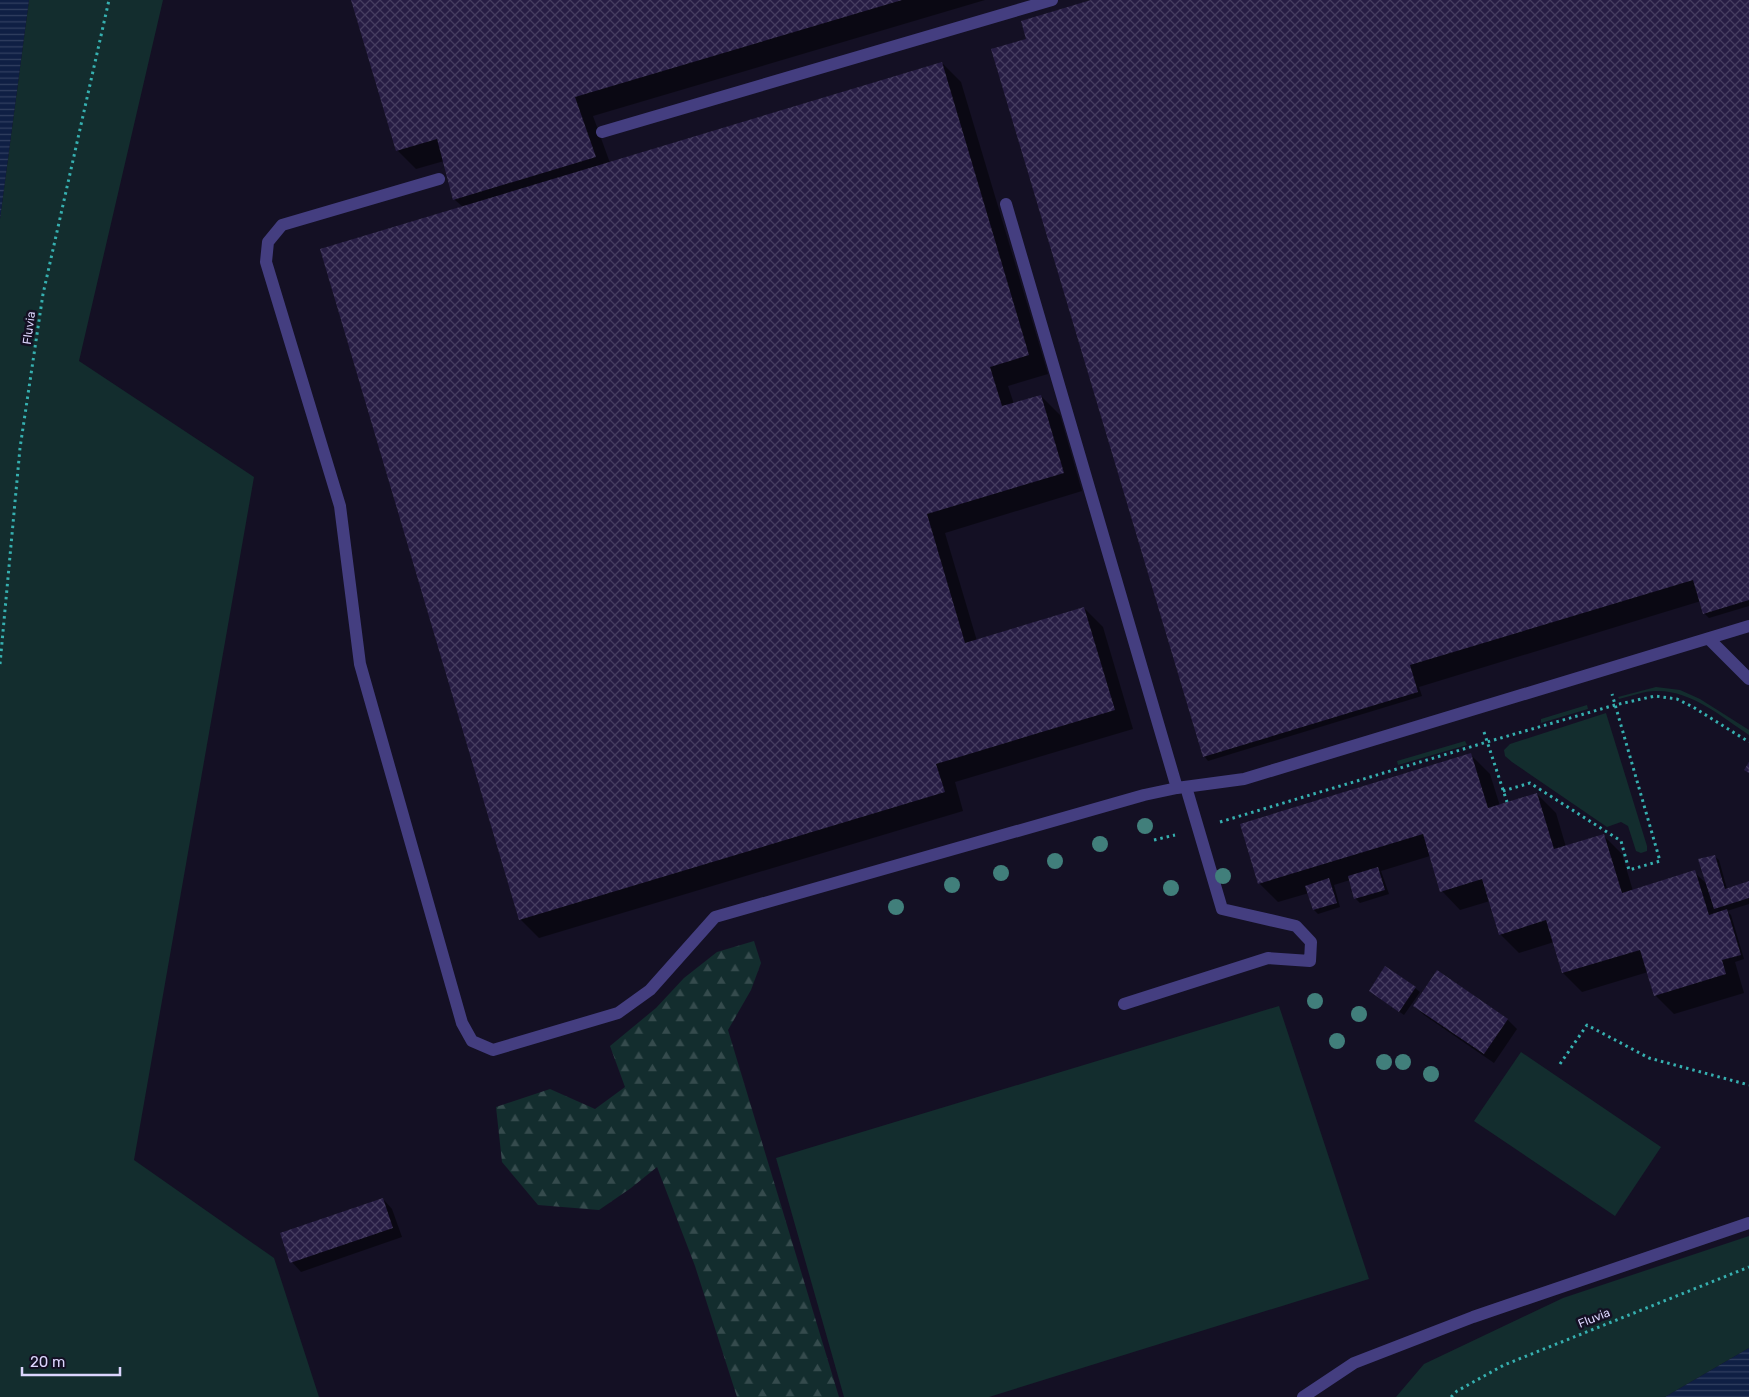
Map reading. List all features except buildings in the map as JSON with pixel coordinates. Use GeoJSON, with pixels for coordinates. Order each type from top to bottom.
{"type":"FeatureCollection","features":[{"type":"Feature","properties":{"kind":"lane"},"geometry":{"type":"LineString","coordinates":[[602,132],[1052,0]]}},
{"type":"Feature","properties":{"kind":"lane"},"geometry":{"type":"LineString","coordinates":[[439,179],[282,225],[268,242],[266,262],[340,506],[360,664],[462,1023],[472,1041],[493,1050],[618,1013],[650,990],[715,917],[1136,797],[1244,779],[1749,626]]}},
{"type":"Feature","properties":{"kind":"lane"},"geometry":{"type":"LineString","coordinates":[[1006,204],[1181,788],[1198,828],[1222,908],[1296,926],[1311,942],[1310,961],[1268,958],[1124,1004]]}},
{"type":"Feature","properties":{"kind":"lane"},"geometry":{"type":"LineString","coordinates":[[1709,639],[1749,679]]}},
{"type":"Feature","properties":{"kind":"lane"},"geometry":{"type":"LineString","coordinates":[[1303,1397],[1354,1362],[1473,1317],[1749,1223]]}},
{"type":"Feature","properties":{"kind":"path","name":"Fluvia"},"geometry":{"type":"LineString","coordinates":[[0,664],[20,448],[43,294],[109,0]]}},
{"type":"Feature","properties":{"kind":"path"},"geometry":{"type":"LineString","coordinates":[[1503,791],[1530,782],[1621,841],[1629,870],[1660,861],[1612,694]]}},
{"type":"Feature","properties":{"kind":"path"},"geometry":{"type":"LineString","coordinates":[[1154,840],[1615,705],[1655,696],[1677,699],[1749,742]]}},
{"type":"Feature","properties":{"kind":"path"},"geometry":{"type":"LineString","coordinates":[[1484,732],[1507,802]]}},
{"type":"Feature","properties":{"kind":"path"},"geometry":{"type":"LineString","coordinates":[[1560,1064],[1587,1025],[1650,1058],[1749,1085]]}},
{"type":"Feature","properties":{"kind":"path","name":"Fluvia"},"geometry":{"type":"LineString","coordinates":[[1451,1397],[1456,1391],[1504,1365],[1749,1267]]}},
{"type":"Feature","properties":{"kind":"green space"},"geometry":{"type":"Polygon","coordinates":[[[29,0],[163,0],[79,361],[254,477],[134,1160],[274,1258],[319,1397],[0,1397],[0,219],[29,0]]]}},
{"type":"Feature","properties":{"kind":"green space"},"geometry":{"type":"Polygon","coordinates":[[[1656,687],[1680,690],[1700,699],[1749,730],[1749,735],[1717,713],[1681,695],[1656,691],[1619,699],[1618,697],[1656,687]]]}},
{"type":"Feature","properties":{"kind":"green space"},"geometry":{"type":"Polygon","coordinates":[[[1587,705],[1588,709],[1541,723],[1541,719],[1587,705]]]}},
{"type":"Feature","properties":{"kind":"green space"},"geometry":{"type":"Polygon","coordinates":[[[1606,713],[1647,846],[1647,851],[1641,853],[1636,851],[1628,826],[1621,822],[1607,827],[1505,756],[1504,750],[1510,744],[1606,713]]]}},
{"type":"Feature","properties":{"kind":"green space"},"geometry":{"type":"Polygon","coordinates":[[[1465,741],[1467,745],[1398,765],[1397,761],[1465,741]]]}},
{"type":"Feature","properties":{"kind":"green space"},"geometry":{"type":"Polygon","coordinates":[[[754,941],[761,963],[751,990],[728,1030],[839,1397],[737,1397],[695,1266],[657,1167],[599,1210],[538,1205],[502,1162],[496,1107],[550,1089],[595,1109],[625,1087],[610,1046],[656,1008],[684,978],[717,952],[754,941]]]}},
{"type":"Feature","properties":{"kind":"green space"},"geometry":{"type":"Polygon","coordinates":[[[1279,1006],[1369,1279],[989,1397],[844,1397],[776,1158],[1279,1006]]]}},
{"type":"Feature","properties":{"kind":"green space"},"geometry":{"type":"Polygon","coordinates":[[[1521,1052],[1661,1147],[1615,1216],[1474,1121],[1521,1052]]]}},
{"type":"Feature","properties":{"kind":"green space"},"geometry":{"type":"Polygon","coordinates":[[[1749,1236],[1749,1348],[1665,1397],[1396,1397],[1424,1364],[1563,1298],[1749,1236]]]}},
{"type":"Feature","properties":{"kind":"water"},"geometry":{"type":"Polygon","coordinates":[[[0,0],[29,0],[0,219],[0,0]]]}},
{"type":"Feature","properties":{"kind":"water"},"geometry":{"type":"Polygon","coordinates":[[[1749,1348],[1749,1397],[1665,1397],[1749,1348]]]}}]}
